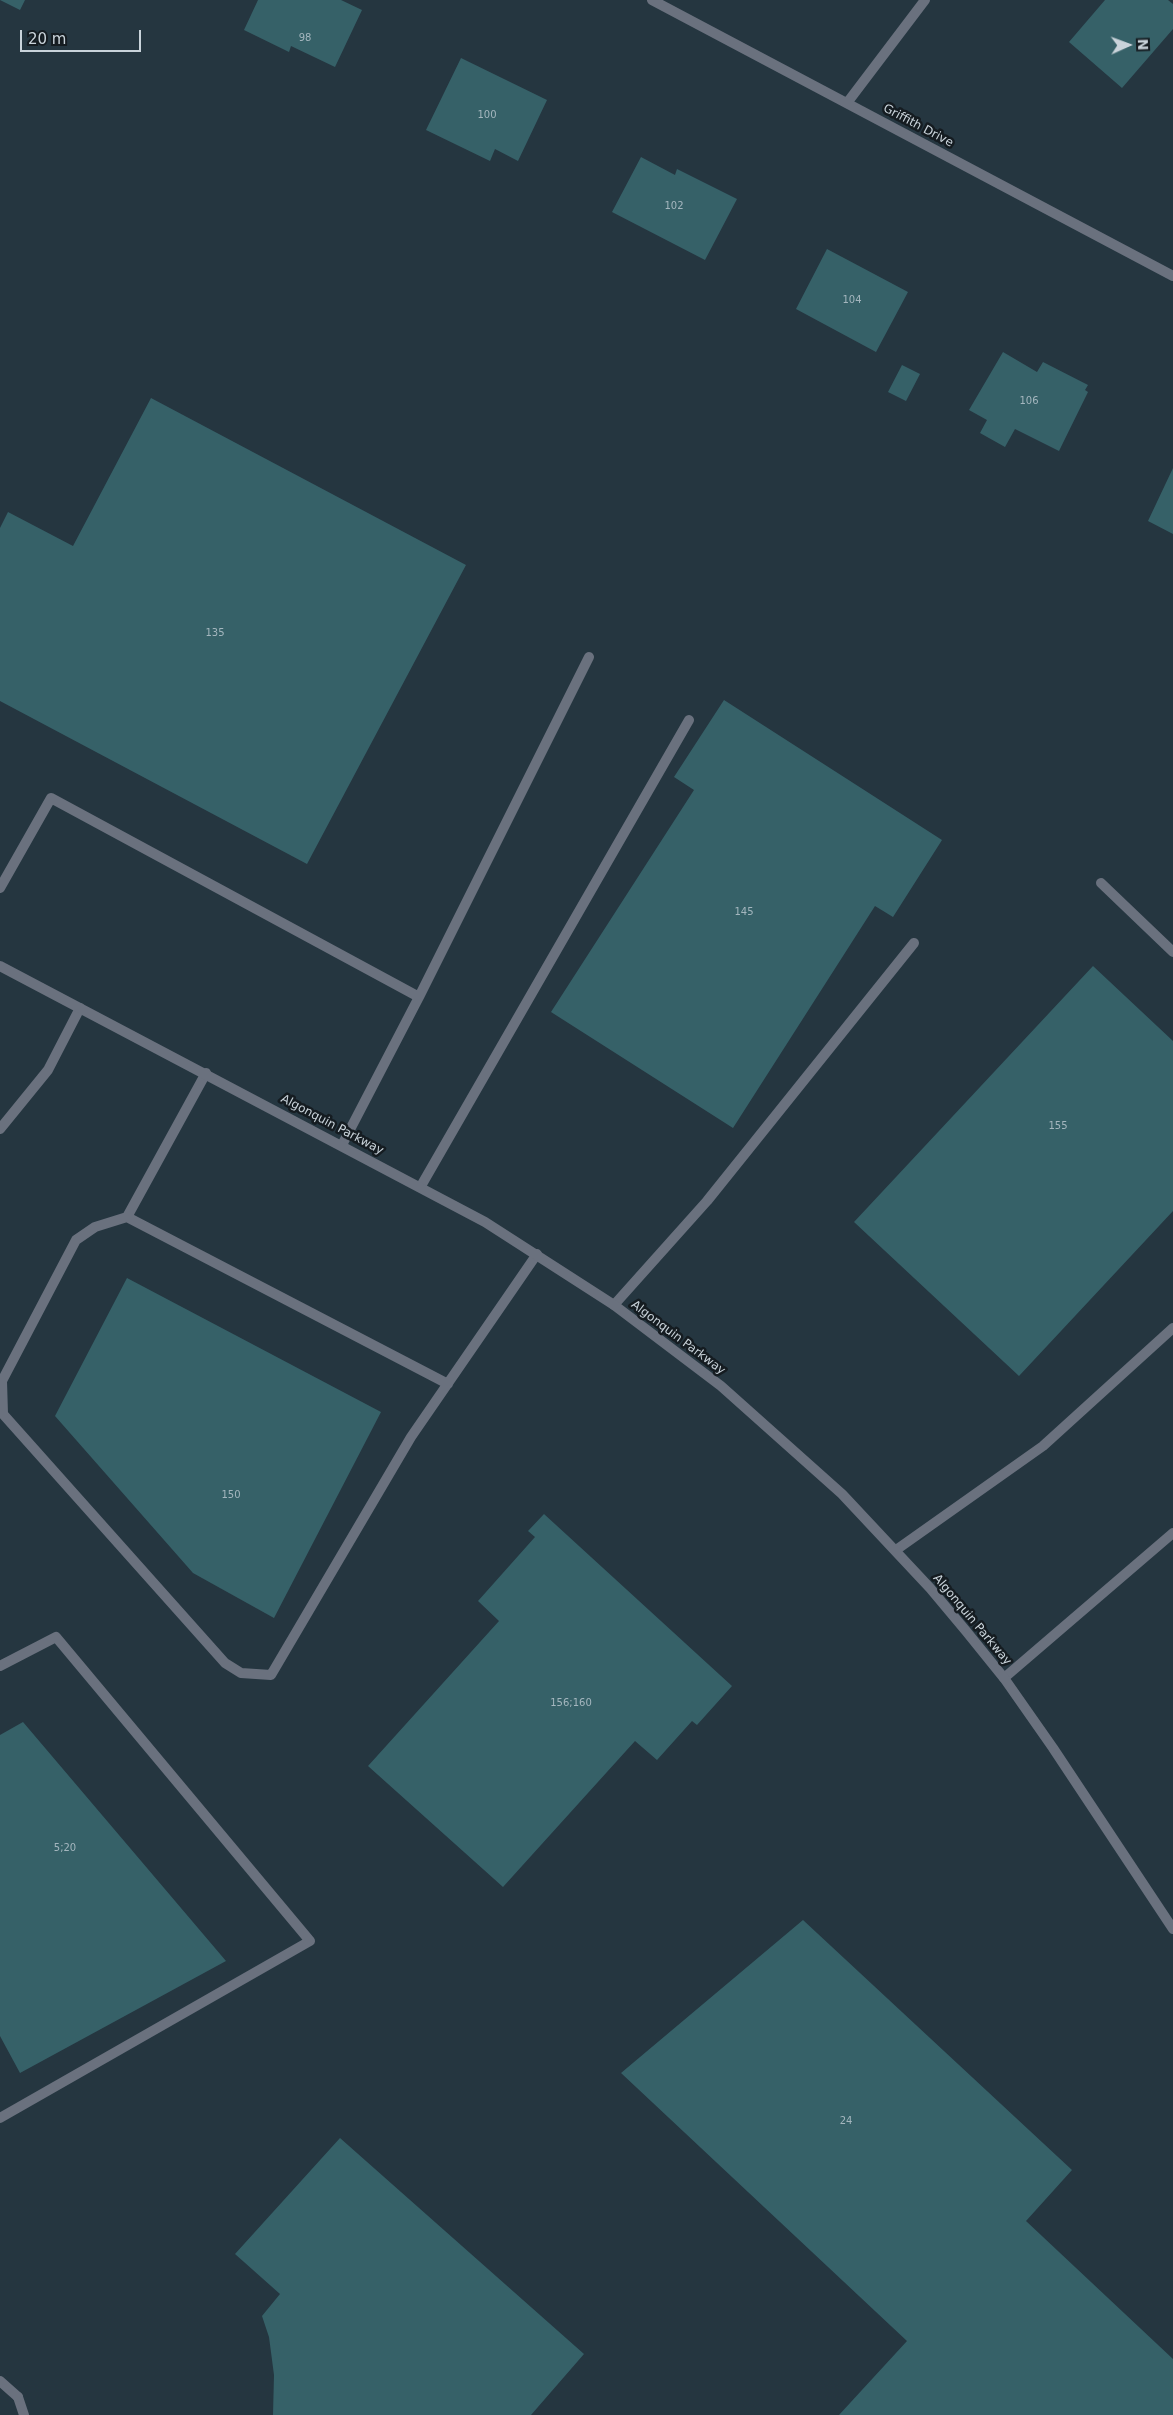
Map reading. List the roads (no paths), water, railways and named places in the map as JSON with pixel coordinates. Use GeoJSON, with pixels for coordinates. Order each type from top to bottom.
{"type":"FeatureCollection","features":[{"type":"Feature","properties":{"kind":"street","name":"Griffith Drive"},"geometry":{"type":"LineString","coordinates":[[652,0],[1173,276]]}},
{"type":"Feature","properties":{"kind":"street"},"geometry":{"type":"LineString","coordinates":[[847,103],[925,0]]}},
{"type":"Feature","properties":{"kind":"street"},"geometry":{"type":"LineString","coordinates":[[342,1145],[419,997],[589,658]]}},
{"type":"Feature","properties":{"kind":"street"},"geometry":{"type":"LineString","coordinates":[[421,1186],[689,720]]}},
{"type":"Feature","properties":{"kind":"street"},"geometry":{"type":"LineString","coordinates":[[0,888],[51,798],[419,997]]}},
{"type":"Feature","properties":{"kind":"street"},"geometry":{"type":"LineString","coordinates":[[1101,883],[1173,952]]}},
{"type":"Feature","properties":{"kind":"street"},"geometry":{"type":"LineString","coordinates":[[614,1305],[707,1201],[914,943]]}},
{"type":"Feature","properties":{"kind":"street","name":"Algonquin Parkway"},"geometry":{"type":"LineString","coordinates":[[0,966],[421,1186],[537,1254],[614,1305],[721,1386],[842,1494],[896,1550],[1004,1678],[1173,1929]]}},
{"type":"Feature","properties":{"kind":"street"},"geometry":{"type":"LineString","coordinates":[[0,1129],[48,1070],[80,1008]]}},
{"type":"Feature","properties":{"kind":"street"},"geometry":{"type":"LineString","coordinates":[[206,1073],[127,1217],[95,1227],[76,1240],[2,1381],[3,1414],[225,1663],[240,1673],[271,1675],[411,1437],[537,1254]]}},
{"type":"Feature","properties":{"kind":"street"},"geometry":{"type":"LineString","coordinates":[[127,1217],[448,1384]]}},
{"type":"Feature","properties":{"kind":"street"},"geometry":{"type":"LineString","coordinates":[[896,1550],[1043,1446],[1173,1328]]}},
{"type":"Feature","properties":{"kind":"street"},"geometry":{"type":"LineString","coordinates":[[1004,1678],[1173,1533]]}},
{"type":"Feature","properties":{"kind":"street"},"geometry":{"type":"LineString","coordinates":[[0,1666],[56,1637],[310,1941],[0,2118]]}},
{"type":"Feature","properties":{"kind":"street"},"geometry":{"type":"LineString","coordinates":[[0,2381],[18,2396],[24,2415]]}}]}
